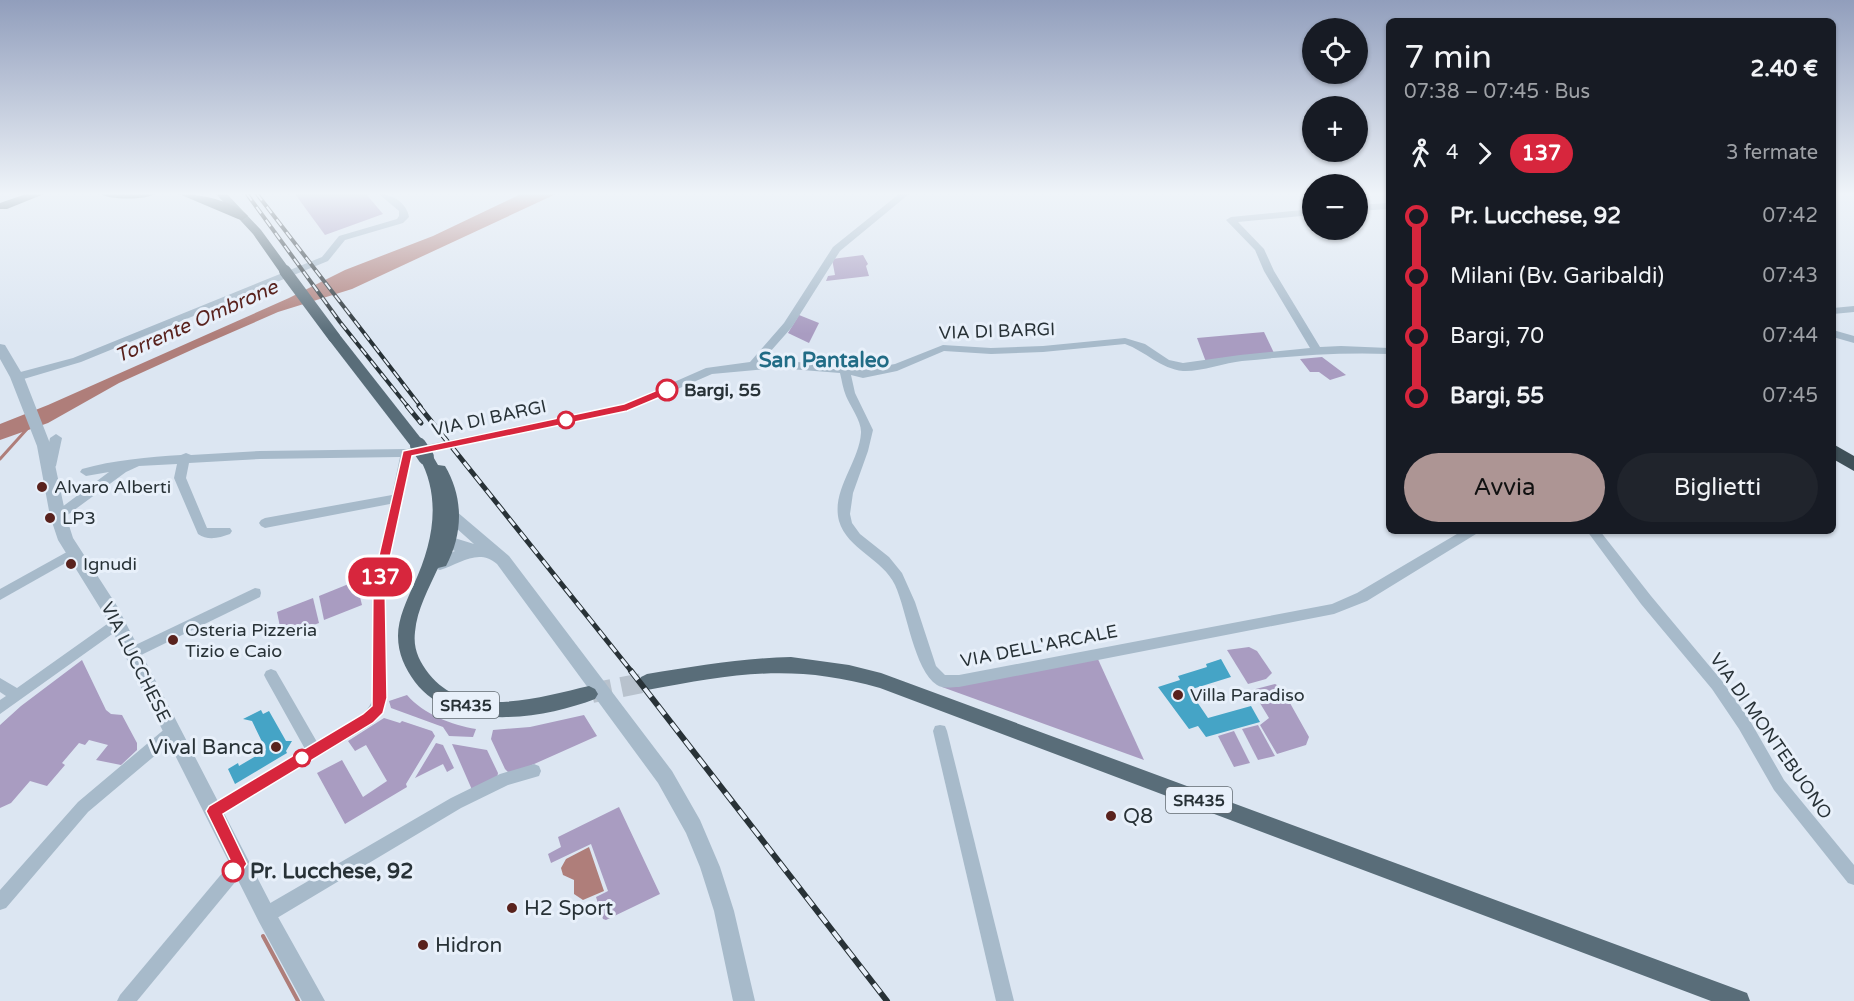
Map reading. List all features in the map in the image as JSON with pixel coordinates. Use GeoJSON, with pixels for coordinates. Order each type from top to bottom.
{"type":"FeatureCollection","features":[{"type":"Feature","properties":{"kind":"highway"},"geometry":{"type":"LineString","coordinates":[[1836,441],[1854,454]]}},
{"type":"Feature","properties":{"kind":"highway"},"geometry":{"type":"LineString","coordinates":[[1836,452],[1854,465]]}},
{"type":"Feature","properties":{"kind":"main road","name":"SR435"},"geometry":{"type":"LineString","coordinates":[[261,241],[421,455],[439,469],[448,485],[451,515],[440,564],[420,602],[412,611],[406,640],[411,664],[431,688],[449,699],[472,706],[507,708],[589,694]]}},
{"type":"Feature","properties":{"kind":"main road"},"geometry":{"type":"LineString","coordinates":[[412,611],[414,599],[445,539],[440,496],[421,455]]}},
{"type":"Feature","properties":{"kind":"main road","name":"SR435"},"geometry":{"type":"LineString","coordinates":[[647,682],[763,664],[801,664],[843,670],[881,681],[1739,1001]]}},
{"type":"Feature","properties":{"kind":"street"},"geometry":{"type":"LineString","coordinates":[[17,377],[69,363],[321,260],[331,253],[338,241]]}},
{"type":"Feature","properties":{"kind":"street"},"geometry":{"type":"LineString","coordinates":[[753,365],[788,325],[836,249],[846,241]]}},
{"type":"Feature","properties":{"kind":"street"},"geometry":{"type":"LineString","coordinates":[[1251,241],[1259,249],[1269,271],[1317,352]]}},
{"type":"Feature","properties":{"kind":"street"},"geometry":{"type":"LineString","coordinates":[[1836,311],[1854,309]]}},
{"type":"Feature","properties":{"kind":"street"},"geometry":{"type":"LineString","coordinates":[[1836,334],[1854,340]]}},
{"type":"Feature","properties":{"kind":"street","name":"VIA DI BARGI"},"geometry":{"type":"LineString","coordinates":[[58,516],[130,464],[150,460],[186,458],[421,455],[627,407],[702,374],[753,365],[817,366],[863,374],[886,370],[943,348],[991,351],[1043,349],[1115,340],[1133,343],[1160,360],[1183,367],[1240,358],[1356,348],[1386,351]]}},
{"type":"Feature","properties":{"kind":"street"},"geometry":{"type":"LineString","coordinates":[[1836,340],[1854,345]]}},
{"type":"Feature","properties":{"kind":"street","name":"VIA LUCCHESE"},"geometry":{"type":"LineString","coordinates":[[0,348],[50,442],[50,466],[58,516],[65,537],[117,624],[266,915],[314,1001]]}},
{"type":"Feature","properties":{"kind":"street","name":"VIA DELL'ARCALE"},"geometry":{"type":"LineString","coordinates":[[845,371],[851,396],[867,430],[844,506],[846,524],[849,531],[886,561],[898,577],[932,674],[942,681],[959,681],[1334,609],[1362,597],[1467,534]]}},
{"type":"Feature","properties":{"kind":"street"},"geometry":{"type":"LineString","coordinates":[[214,811],[368,719],[379,705],[379,585],[398,498],[421,455]]}},
{"type":"Feature","properties":{"kind":"street"},"geometry":{"type":"LineString","coordinates":[[186,458],[180,471],[180,478],[202,531],[207,534],[226,531]]}},
{"type":"Feature","properties":{"kind":"street"},"geometry":{"type":"LineString","coordinates":[[86,472],[130,464]]}},
{"type":"Feature","properties":{"kind":"street"},"geometry":{"type":"LineString","coordinates":[[265,523],[398,498]]}},
{"type":"Feature","properties":{"kind":"street"},"geometry":{"type":"LineString","coordinates":[[451,515],[473,543]]}},
{"type":"Feature","properties":{"kind":"street","name":"VIA DI MONTEBUONO"},"geometry":{"type":"LineString","coordinates":[[1595,534],[1646,600],[1717,685],[1744,724],[1779,785],[1854,877]]}},
{"type":"Feature","properties":{"kind":"street"},"geometry":{"type":"LineString","coordinates":[[445,539],[473,543],[495,552],[651,756],[684,811],[710,867],[724,911],[744,1001]]}},
{"type":"Feature","properties":{"kind":"street"},"geometry":{"type":"LineString","coordinates":[[440,564],[473,543]]}},
{"type":"Feature","properties":{"kind":"street"},"geometry":{"type":"LineString","coordinates":[[0,595],[74,553]]}},
{"type":"Feature","properties":{"kind":"street"},"geometry":{"type":"LineString","coordinates":[[132,653],[255,593]]}},
{"type":"Feature","properties":{"kind":"street"},"geometry":{"type":"LineString","coordinates":[[0,708],[117,624]]}},
{"type":"Feature","properties":{"kind":"street"},"geometry":{"type":"LineString","coordinates":[[271,675],[314,751]]}},
{"type":"Feature","properties":{"kind":"street"},"geometry":{"type":"LineString","coordinates":[[0,684],[17,696]]}},
{"type":"Feature","properties":{"kind":"street"},"geometry":{"type":"LineString","coordinates":[[940,731],[1005,1001]]}},
{"type":"Feature","properties":{"kind":"street"},"geometry":{"type":"LineString","coordinates":[[0,902],[83,807],[172,732]]}},
{"type":"Feature","properties":{"kind":"street"},"geometry":{"type":"LineString","coordinates":[[266,915],[456,803],[505,779],[534,771]]}},
{"type":"Feature","properties":{"kind":"street"},"geometry":{"type":"LineString","coordinates":[[126,1001],[240,864]]}},
{"type":"Feature","properties":{"kind":"shaded area"},"geometry":{"type":"Polygon","coordinates":[[[421,241],[456,241],[352,289],[278,312],[119,383],[48,423],[0,440],[0,424],[289,298],[345,270],[421,241]]]}},
{"type":"Feature","properties":{"kind":"shaded area"},"geometry":{"type":"Polygon","coordinates":[[[863,255],[868,264],[866,266],[869,276],[826,281],[828,276],[835,275],[832,259],[863,255]]]}},
{"type":"Feature","properties":{"kind":"shaded area"},"geometry":{"type":"Polygon","coordinates":[[[799,315],[819,323],[809,343],[788,333],[799,315]]]}},
{"type":"Feature","properties":{"kind":"shaded area"},"geometry":{"type":"Polygon","coordinates":[[[1264,332],[1274,353],[1206,362],[1197,338],[1264,332]]]}},
{"type":"Feature","properties":{"kind":"shaded area"},"geometry":{"type":"Polygon","coordinates":[[[1322,357],[1346,375],[1330,380],[1319,372],[1310,372],[1300,359],[1322,357]]]}},
{"type":"Feature","properties":{"kind":"shaded area"},"geometry":{"type":"Polygon","coordinates":[[[356,581],[362,605],[324,620],[319,596],[356,581]]]}},
{"type":"Feature","properties":{"kind":"shaded area"},"geometry":{"type":"Polygon","coordinates":[[[313,598],[319,623],[282,637],[277,612],[313,598]]]}},
{"type":"Feature","properties":{"kind":"shaded area"},"geometry":{"type":"Polygon","coordinates":[[[1249,647],[1257,651],[1272,673],[1266,679],[1248,684],[1227,650],[1249,647]]]}},
{"type":"Feature","properties":{"kind":"shaded area"},"geometry":{"type":"Polygon","coordinates":[[[1097,657],[1144,760],[942,687],[1097,657]]]}},
{"type":"Feature","properties":{"kind":"shaded area"},"geometry":{"type":"Polygon","coordinates":[[[82,660],[106,710],[111,714],[122,715],[137,743],[137,750],[121,765],[96,760],[108,745],[89,740],[85,745],[79,743],[62,763],[65,765],[47,786],[30,781],[11,803],[0,808],[0,725],[21,706],[82,660]]]}},
{"type":"Feature","properties":{"kind":"shaded area"},"geometry":{"type":"Polygon","coordinates":[[[1275,684],[1281,687],[1309,737],[1306,745],[1277,754],[1260,725],[1269,718],[1252,690],[1275,684]]]}},
{"type":"Feature","properties":{"kind":"shaded area"},"geometry":{"type":"Polygon","coordinates":[[[407,695],[421,708],[438,718],[476,729],[473,737],[449,736],[443,727],[391,708],[389,701],[407,695]]]}},
{"type":"Feature","properties":{"kind":"shaded area"},"geometry":{"type":"Polygon","coordinates":[[[584,715],[597,736],[514,773],[505,769],[491,739],[493,730],[530,727],[584,715]]]}},
{"type":"Feature","properties":{"kind":"shaded area"},"geometry":{"type":"Polygon","coordinates":[[[384,718],[400,723],[402,721],[432,731],[435,736],[406,784],[407,787],[345,824],[317,773],[342,760],[363,797],[387,781],[366,745],[355,751],[348,741],[384,718]]]}},
{"type":"Feature","properties":{"kind":"shaded area"},"geometry":{"type":"Polygon","coordinates":[[[1258,725],[1275,756],[1258,760],[1242,729],[1258,725]]]}},
{"type":"Feature","properties":{"kind":"shaded area"},"geometry":{"type":"Polygon","coordinates":[[[1234,731],[1250,763],[1234,767],[1218,736],[1234,731]]]}},
{"type":"Feature","properties":{"kind":"shaded area"},"geometry":{"type":"Polygon","coordinates":[[[436,743],[443,745],[454,768],[447,772],[443,764],[415,778],[436,743]]]}},
{"type":"Feature","properties":{"kind":"shaded area"},"geometry":{"type":"Polygon","coordinates":[[[452,744],[487,750],[498,773],[497,778],[473,792],[452,744]]]}},
{"type":"Feature","properties":{"kind":"shaded area"},"geometry":{"type":"Polygon","coordinates":[[[619,807],[660,894],[606,920],[603,919],[596,897],[608,891],[591,844],[551,863],[548,854],[561,847],[558,837],[619,807]]]}},
{"type":"Feature","properties":{"kind":"shaded area"},"geometry":{"type":"Polygon","coordinates":[[[589,847],[604,891],[583,900],[574,894],[574,880],[563,875],[561,868],[566,859],[589,847]]]}},
{"type":"Feature","properties":{"kind":"building","name":"Villa Paradiso"},"geometry":{"type":"Polygon","coordinates":[[[1221,659],[1231,677],[1189,690],[1208,718],[1251,706],[1260,722],[1206,737],[1198,726],[1189,729],[1158,687],[1180,680],[1178,676],[1207,667],[1206,664],[1221,659]]]}},
{"type":"Feature","properties":{"kind":"building","name":"Vival Banca"},"geometry":{"type":"Polygon","coordinates":[[[261,710],[263,714],[269,711],[286,741],[292,741],[287,753],[235,784],[228,769],[238,763],[239,766],[266,750],[252,721],[243,719],[261,710]]]}},
{"type":"Feature","properties":{"kind":"waterway"},"geometry":{"type":"LineString","coordinates":[[0,459],[27,429]]}},
{"type":"Feature","properties":{"kind":"waterway"},"geometry":{"type":"LineString","coordinates":[[263,936],[298,1001]]}},
{"type":"Feature","properties":{"kind":"tunnel"},"geometry":{"type":"LineString","coordinates":[[592,693],[647,682]]}},
{"type":"Feature","properties":{"kind":"railway"},"geometry":{"type":"LineString","coordinates":[[281,241],[340,322],[408,407]]}},
{"type":"Feature","properties":{"kind":"railway"},"geometry":{"type":"LineString","coordinates":[[293,241],[421,407]]}},
{"type":"Feature","properties":{"kind":"railway"},"geometry":{"type":"LineString","coordinates":[[407,406],[421,423]]}},
{"type":"Feature","properties":{"kind":"railway"},"geometry":{"type":"LineString","coordinates":[[419,406],[632,672]]}},
{"type":"Feature","properties":{"kind":"railway"},"geometry":{"type":"LineString","coordinates":[[631,671],[887,1001]]}},
{"type":"Feature","properties":{"kind":"bus line","name":"137"},"geometry":{"type":"LineString","coordinates":[[233,871],[240,864],[214,811],[368,719],[378,708],[380,698],[379,581],[407,453],[627,407],[667,390]]}},
{"type":"Feature","properties":{"kind":"place","name":"Bargi, 55"},"geometry":{"type":"Point","coordinates":[667,390]}},
{"type":"Feature","properties":{"kind":"place","name":"Alvaro Alberti"},"geometry":{"type":"Point","coordinates":[42,487]}},
{"type":"Feature","properties":{"kind":"place","name":"LP3"},"geometry":{"type":"Point","coordinates":[50,518]}},
{"type":"Feature","properties":{"kind":"place","name":"Ignudi"},"geometry":{"type":"Point","coordinates":[71,564]}},
{"type":"Feature","properties":{"kind":"place","name":"Osteria Pizzeria Tizio e Caio"},"geometry":{"type":"Point","coordinates":[173,640]}},
{"type":"Feature","properties":{"kind":"place","name":"Villa Paradiso"},"geometry":{"type":"Point","coordinates":[1178,695]}},
{"type":"Feature","properties":{"kind":"place","name":"Vival Banca"},"geometry":{"type":"Point","coordinates":[276,747]}},
{"type":"Feature","properties":{"kind":"place","name":"Q8"},"geometry":{"type":"Point","coordinates":[1111,816]}},
{"type":"Feature","properties":{"kind":"place","name":"Pr. Lucchese, 92"},"geometry":{"type":"Point","coordinates":[233,871]}},
{"type":"Feature","properties":{"kind":"place","name":"H2 Sport"},"geometry":{"type":"Point","coordinates":[512,908]}},
{"type":"Feature","properties":{"kind":"place","name":"Hidron"},"geometry":{"type":"Point","coordinates":[423,945]}},
{"type":"Feature","properties":{"kind":"district","name":"San Pantaleo"},"geometry":{"type":"Point","coordinates":[824,360]}},
{"type":"Feature","properties":{"kind":"water label","name":"Torrente Ombrone"},"geometry":{"type":"Point","coordinates":[196,321]}}]}
